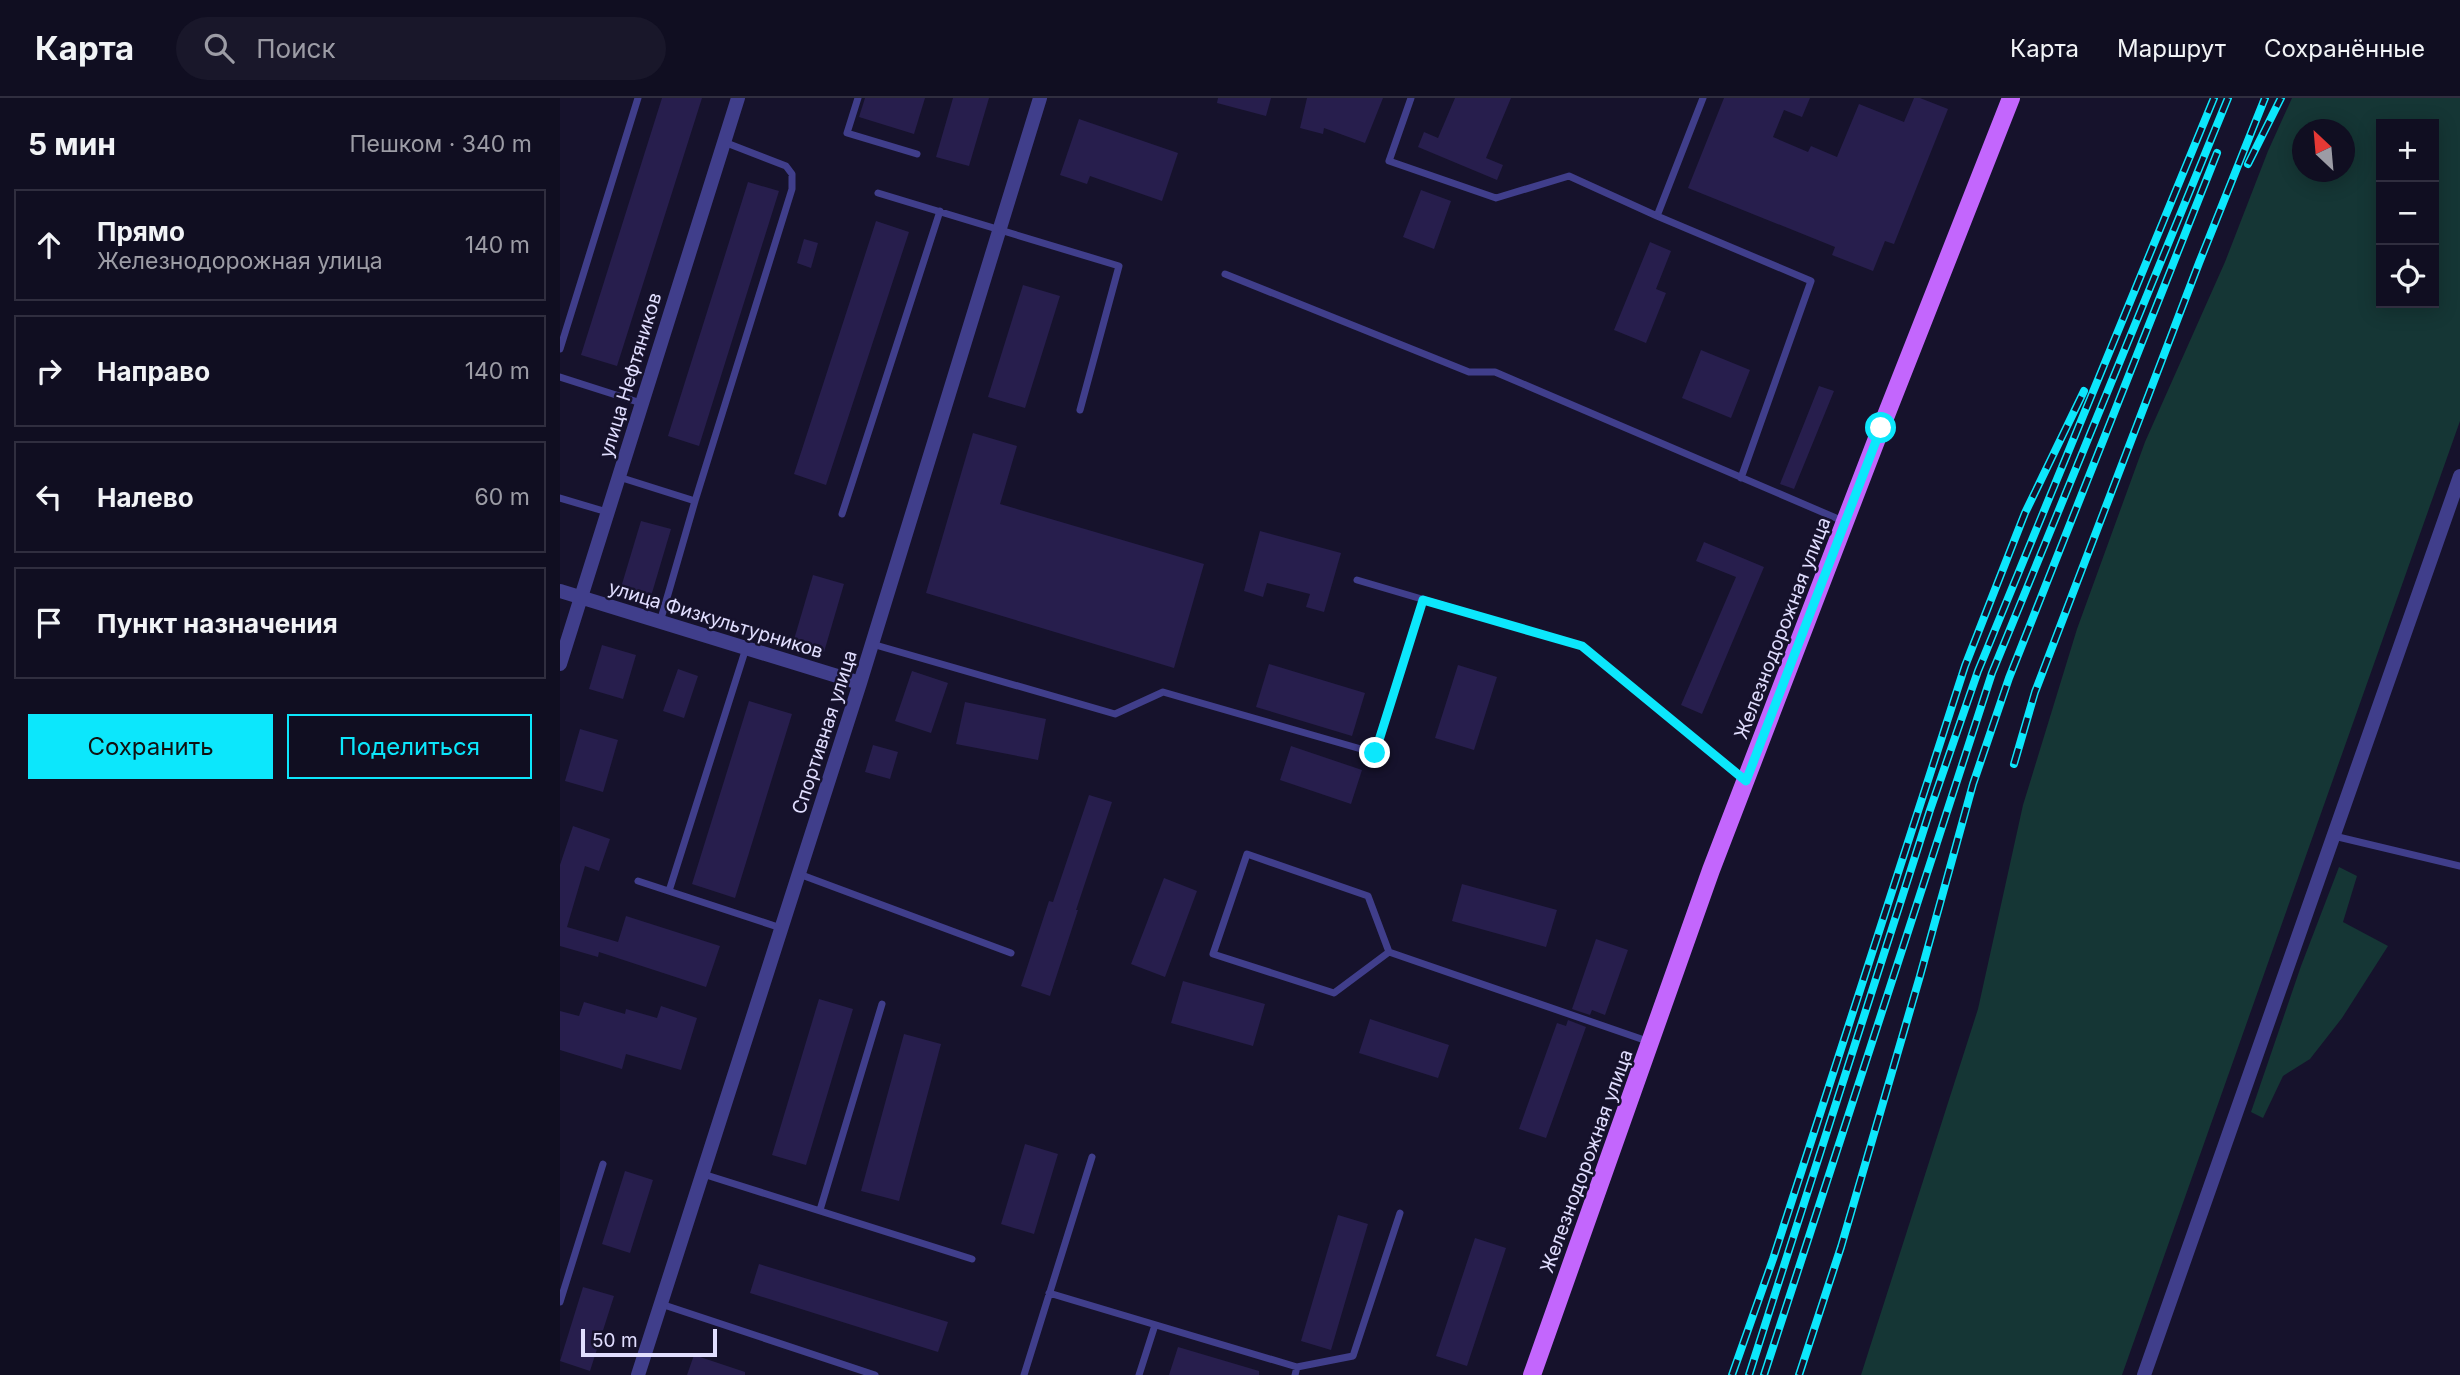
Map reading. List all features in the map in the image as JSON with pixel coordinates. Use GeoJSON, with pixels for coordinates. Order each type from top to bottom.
{"type":"FeatureCollection","features":[{"type":"Feature","properties":{"kind":"main road","name":"Железнодорожная улица"},"geometry":{"type":"LineString","coordinates":[[1531,1375],[1746,781],[2011,98]]}},
{"type":"Feature","properties":{"kind":"street","name":"улица Нефтяников"},"geometry":{"type":"LineString","coordinates":[[560,664],[738,98]]}},
{"type":"Feature","properties":{"kind":"street","name":"Спортивная улица"},"geometry":{"type":"LineString","coordinates":[[638,1375],[860,683],[1040,98]]}},
{"type":"Feature","properties":{"kind":"street"},"geometry":{"type":"LineString","coordinates":[[2144,1375],[2460,476]]}},
{"type":"Feature","properties":{"kind":"street","name":"улица Физкультурников"},"geometry":{"type":"LineString","coordinates":[[560,591],[860,683]]}},
{"type":"Feature","properties":{"kind":"lane"},"geometry":{"type":"LineString","coordinates":[[560,349],[638,98]]}},
{"type":"Feature","properties":{"kind":"lane"},"geometry":{"type":"LineString","coordinates":[[858,98],[847,133],[917,154]]}},
{"type":"Feature","properties":{"kind":"lane"},"geometry":{"type":"LineString","coordinates":[[1411,98],[1389,161],[1496,198],[1569,176],[1811,281],[1741,478]]}},
{"type":"Feature","properties":{"kind":"lane"},"geometry":{"type":"LineString","coordinates":[[1657,216],[1703,98]]}},
{"type":"Feature","properties":{"kind":"lane"},"geometry":{"type":"LineString","coordinates":[[659,622],[792,189],[792,174],[786,166],[724,142]]}},
{"type":"Feature","properties":{"kind":"lane"},"geometry":{"type":"LineString","coordinates":[[878,193],[1119,266],[1080,410]]}},
{"type":"Feature","properties":{"kind":"lane"},"geometry":{"type":"LineString","coordinates":[[842,514],[940,211]]}},
{"type":"Feature","properties":{"kind":"lane"},"geometry":{"type":"LineString","coordinates":[[1225,274],[1469,372],[1495,372],[1845,522]]}},
{"type":"Feature","properties":{"kind":"lane"},"geometry":{"type":"LineString","coordinates":[[560,377],[641,402]]}},
{"type":"Feature","properties":{"kind":"lane"},"geometry":{"type":"LineString","coordinates":[[618,477],[695,501]]}},
{"type":"Feature","properties":{"kind":"lane"},"geometry":{"type":"LineString","coordinates":[[560,498],[607,512]]}},
{"type":"Feature","properties":{"kind":"lane"},"geometry":{"type":"LineString","coordinates":[[1357,580],[1582,646],[1746,781]]}},
{"type":"Feature","properties":{"kind":"lane"},"geometry":{"type":"LineString","coordinates":[[872,644],[1115,714],[1163,692],[1375,753],[1423,600]]}},
{"type":"Feature","properties":{"kind":"lane"},"geometry":{"type":"LineString","coordinates":[[669,891],[746,648]]}},
{"type":"Feature","properties":{"kind":"lane"},"geometry":{"type":"LineString","coordinates":[[2334,836],[2460,866]]}},
{"type":"Feature","properties":{"kind":"lane"},"geometry":{"type":"LineString","coordinates":[[1247,854],[1368,896],[1389,952],[1334,993],[1213,954],[1247,854]]}},
{"type":"Feature","properties":{"kind":"lane"},"geometry":{"type":"LineString","coordinates":[[799,874],[1011,953]]}},
{"type":"Feature","properties":{"kind":"lane"},"geometry":{"type":"LineString","coordinates":[[638,881],[781,928]]}},
{"type":"Feature","properties":{"kind":"lane"},"geometry":{"type":"LineString","coordinates":[[1389,952],[1650,1042]]}},
{"type":"Feature","properties":{"kind":"lane"},"geometry":{"type":"LineString","coordinates":[[820,1210],[882,1004]]}},
{"type":"Feature","properties":{"kind":"lane"},"geometry":{"type":"LineString","coordinates":[[1024,1375],[1092,1157]]}},
{"type":"Feature","properties":{"kind":"lane"},"geometry":{"type":"LineString","coordinates":[[560,1302],[603,1164]]}},
{"type":"Feature","properties":{"kind":"lane"},"geometry":{"type":"LineString","coordinates":[[703,1174],[972,1259]]}},
{"type":"Feature","properties":{"kind":"lane"},"geometry":{"type":"LineString","coordinates":[[1049,1293],[1296,1371],[1353,1356],[1400,1213]]}},
{"type":"Feature","properties":{"kind":"lane"},"geometry":{"type":"LineString","coordinates":[[661,1304],[875,1375]]}},
{"type":"Feature","properties":{"kind":"lane"},"geometry":{"type":"LineString","coordinates":[[1139,1375],[1155,1325]]}},
{"type":"Feature","properties":{"kind":"green space"},"geometry":{"type":"Polygon","coordinates":[[[2292,98],[2460,98],[2460,421],[2122,1375],[1861,1375],[1978,1009],[2023,805],[2077,629],[2145,442],[2225,262],[2268,151],[2292,98]]]}},
{"type":"Feature","properties":{"kind":"green space"},"geometry":{"type":"Polygon","coordinates":[[[2339,867],[2357,876],[2343,922],[2388,946],[2342,1018],[2310,1059],[2283,1076],[2263,1118],[2251,1112],[2301,966],[2339,867]]]}},
{"type":"Feature","properties":{"kind":"building"},"geometry":{"type":"Polygon","coordinates":[[[662,98],[702,98],[617,366],[581,355],[662,98]]]}},
{"type":"Feature","properties":{"kind":"building"},"geometry":{"type":"Polygon","coordinates":[[[865,98],[925,98],[914,134],[859,117],[865,98]]]}},
{"type":"Feature","properties":{"kind":"building"},"geometry":{"type":"Polygon","coordinates":[[[953,98],[989,98],[969,166],[936,157],[953,98]]]}},
{"type":"Feature","properties":{"kind":"building"},"geometry":{"type":"Polygon","coordinates":[[[1218,98],[1271,98],[1266,116],[1217,103],[1218,98]]]}},
{"type":"Feature","properties":{"kind":"building"},"geometry":{"type":"Polygon","coordinates":[[[1307,98],[1383,98],[1365,143],[1324,128],[1323,134],[1300,128],[1307,98]]]}},
{"type":"Feature","properties":{"kind":"building"},"geometry":{"type":"Polygon","coordinates":[[[1455,98],[1511,98],[1486,158],[1503,165],[1497,180],[1418,147],[1424,132],[1438,138],[1455,98]]]}},
{"type":"Feature","properties":{"kind":"building"},"geometry":{"type":"Polygon","coordinates":[[[1724,98],[1810,98],[1802,117],[1784,110],[1773,137],[1808,152],[1811,146],[1837,157],[1859,104],[1904,122],[1914,98],[1948,109],[1894,244],[1885,241],[1873,271],[1832,255],[1835,247],[1688,188],[1724,98]]]}},
{"type":"Feature","properties":{"kind":"building"},"geometry":{"type":"Polygon","coordinates":[[[1079,119],[1178,153],[1162,201],[1090,176],[1087,184],[1060,175],[1079,119]]]}},
{"type":"Feature","properties":{"kind":"building"},"geometry":{"type":"Polygon","coordinates":[[[748,182],[779,191],[699,446],[668,436],[748,182]]]}},
{"type":"Feature","properties":{"kind":"building"},"geometry":{"type":"Polygon","coordinates":[[[1421,190],[1451,201],[1434,249],[1403,237],[1421,190]]]}},
{"type":"Feature","properties":{"kind":"building"},"geometry":{"type":"Polygon","coordinates":[[[876,221],[909,232],[826,485],[794,474],[876,221]]]}},
{"type":"Feature","properties":{"kind":"building"},"geometry":{"type":"Polygon","coordinates":[[[804,239],[818,243],[811,268],[797,263],[804,239]]]}},
{"type":"Feature","properties":{"kind":"building"},"geometry":{"type":"Polygon","coordinates":[[[1650,242],[1671,251],[1656,289],[1666,293],[1646,343],[1614,330],[1650,242]]]}},
{"type":"Feature","properties":{"kind":"building"},"geometry":{"type":"Polygon","coordinates":[[[1023,285],[1060,296],[1025,408],[988,397],[1023,285]]]}},
{"type":"Feature","properties":{"kind":"building"},"geometry":{"type":"Polygon","coordinates":[[[1701,350],[1750,370],[1731,418],[1682,398],[1701,350]]]}},
{"type":"Feature","properties":{"kind":"building"},"geometry":{"type":"Polygon","coordinates":[[[1819,386],[1834,391],[1794,489],[1780,484],[1819,386]]]}},
{"type":"Feature","properties":{"kind":"building"},"geometry":{"type":"Polygon","coordinates":[[[973,433],[1017,446],[1000,504],[1204,564],[1174,668],[926,593],[973,433]]]}},
{"type":"Feature","properties":{"kind":"building"},"geometry":{"type":"Polygon","coordinates":[[[641,521],[671,529],[649,603],[619,594],[641,521]]]}},
{"type":"Feature","properties":{"kind":"building"},"geometry":{"type":"Polygon","coordinates":[[[1260,531],[1341,553],[1324,612],[1306,607],[1310,594],[1267,583],[1263,597],[1244,591],[1260,531]]]}},
{"type":"Feature","properties":{"kind":"building"},"geometry":{"type":"Polygon","coordinates":[[[1704,542],[1764,567],[1702,714],[1681,705],[1736,577],[1696,561],[1704,542]]]}},
{"type":"Feature","properties":{"kind":"building"},"geometry":{"type":"Polygon","coordinates":[[[813,575],[844,584],[824,652],[793,643],[813,575]]]}},
{"type":"Feature","properties":{"kind":"building"},"geometry":{"type":"Polygon","coordinates":[[[602,645],[636,655],[623,699],[589,689],[602,645]]]}},
{"type":"Feature","properties":{"kind":"building"},"geometry":{"type":"Polygon","coordinates":[[[1269,664],[1365,693],[1352,736],[1256,707],[1269,664]]]}},
{"type":"Feature","properties":{"kind":"building"},"geometry":{"type":"Polygon","coordinates":[[[1458,665],[1497,677],[1474,750],[1435,738],[1458,665]]]}},
{"type":"Feature","properties":{"kind":"building"},"geometry":{"type":"Polygon","coordinates":[[[678,669],[698,676],[684,718],[663,711],[678,669]]]}},
{"type":"Feature","properties":{"kind":"building"},"geometry":{"type":"Polygon","coordinates":[[[912,671],[948,683],[931,733],[895,721],[912,671]]]}},
{"type":"Feature","properties":{"kind":"building"},"geometry":{"type":"Polygon","coordinates":[[[749,701],[792,714],[735,898],[692,884],[749,701]]]}},
{"type":"Feature","properties":{"kind":"building"},"geometry":{"type":"Polygon","coordinates":[[[965,702],[1046,719],[1038,760],[956,744],[965,702]]]}},
{"type":"Feature","properties":{"kind":"building"},"geometry":{"type":"Polygon","coordinates":[[[580,729],[618,740],[603,792],[565,781],[580,729]]]}},
{"type":"Feature","properties":{"kind":"building"},"geometry":{"type":"Polygon","coordinates":[[[873,745],[898,752],[890,779],[865,772],[873,745]]]}},
{"type":"Feature","properties":{"kind":"building"},"geometry":{"type":"Polygon","coordinates":[[[1291,746],[1362,770],[1351,804],[1280,780],[1291,746]]]}},
{"type":"Feature","properties":{"kind":"building"},"geometry":{"type":"Polygon","coordinates":[[[1089,795],[1112,802],[1050,996],[1021,986],[1049,901],[1053,902],[1089,795]]]}},
{"type":"Feature","properties":{"kind":"building"},"geometry":{"type":"Polygon","coordinates":[[[573,826],[610,839],[599,871],[585,866],[567,927],[618,942],[626,916],[720,946],[706,987],[599,952],[598,957],[560,946],[560,865],[573,826]]]}},
{"type":"Feature","properties":{"kind":"building"},"geometry":{"type":"Polygon","coordinates":[[[1164,878],[1197,891],[1165,977],[1131,964],[1164,878]]]}},
{"type":"Feature","properties":{"kind":"building"},"geometry":{"type":"Polygon","coordinates":[[[1462,884],[1557,910],[1546,947],[1452,921],[1462,884]]]}},
{"type":"Feature","properties":{"kind":"building"},"geometry":{"type":"Polygon","coordinates":[[[1596,939],[1628,950],[1605,1015],[1592,1010],[1590,1015],[1572,1009],[1596,939]]]}},
{"type":"Feature","properties":{"kind":"building"},"geometry":{"type":"Polygon","coordinates":[[[1183,981],[1265,1004],[1253,1046],[1171,1023],[1183,981]]]}},
{"type":"Feature","properties":{"kind":"building"},"geometry":{"type":"Polygon","coordinates":[[[819,999],[853,1009],[806,1165],[772,1155],[819,999]]]}},
{"type":"Feature","properties":{"kind":"building"},"geometry":{"type":"Polygon","coordinates":[[[584,1002],[625,1014],[626,1009],[657,1018],[661,1006],[697,1018],[681,1070],[626,1054],[622,1069],[560,1050],[560,1011],[579,1016],[584,1002]]]}},
{"type":"Feature","properties":{"kind":"building"},"geometry":{"type":"Polygon","coordinates":[[[1370,1019],[1449,1045],[1438,1078],[1359,1053],[1370,1019]]]}},
{"type":"Feature","properties":{"kind":"building"},"geometry":{"type":"Polygon","coordinates":[[[1568,1020],[1586,1027],[1546,1138],[1519,1129],[1557,1023],[1566,1026],[1568,1020]]]}},
{"type":"Feature","properties":{"kind":"building"},"geometry":{"type":"Polygon","coordinates":[[[904,1034],[941,1044],[899,1201],[861,1191],[904,1034]]]}},
{"type":"Feature","properties":{"kind":"building"},"geometry":{"type":"Polygon","coordinates":[[[1025,1144],[1058,1154],[1034,1234],[1001,1224],[1025,1144]]]}},
{"type":"Feature","properties":{"kind":"building"},"geometry":{"type":"Polygon","coordinates":[[[625,1171],[653,1180],[630,1253],[602,1244],[625,1171]]]}},
{"type":"Feature","properties":{"kind":"building"},"geometry":{"type":"Polygon","coordinates":[[[1338,1215],[1368,1224],[1331,1350],[1301,1341],[1338,1215]]]}},
{"type":"Feature","properties":{"kind":"building"},"geometry":{"type":"Polygon","coordinates":[[[1475,1238],[1506,1248],[1467,1366],[1436,1356],[1475,1238]]]}},
{"type":"Feature","properties":{"kind":"building"},"geometry":{"type":"Polygon","coordinates":[[[759,1264],[948,1322],[938,1352],[750,1293],[759,1264]]]}},
{"type":"Feature","properties":{"kind":"building"},"geometry":{"type":"Polygon","coordinates":[[[583,1287],[614,1296],[590,1371],[560,1361],[583,1287]]]}},
{"type":"Feature","properties":{"kind":"building"},"geometry":{"type":"Polygon","coordinates":[[[1178,1347],[1259,1371],[1259,1375],[1169,1375],[1178,1347]]]}},
{"type":"Feature","properties":{"kind":"building"},"geometry":{"type":"Polygon","coordinates":[[[694,1355],[745,1372],[745,1375],[687,1375],[694,1355]]]}},
{"type":"Feature","properties":{"kind":"railway"},"geometry":{"type":"LineString","coordinates":[[1749,1375],[1930,810],[1978,671],[2214,98]]}},
{"type":"Feature","properties":{"kind":"railway"},"geometry":{"type":"LineString","coordinates":[[1764,1375],[1992,673],[2228,98]]}},
{"type":"Feature","properties":{"kind":"railway"},"geometry":{"type":"LineString","coordinates":[[2014,764],[2035,692],[2265,98]]}},
{"type":"Feature","properties":{"kind":"railway"},"geometry":{"type":"LineString","coordinates":[[2248,164],[2281,98]]}},
{"type":"Feature","properties":{"kind":"railway"},"geometry":{"type":"LineString","coordinates":[[1799,1375],[1841,1247],[1973,784],[2009,678],[2217,153]]}},
{"type":"Feature","properties":{"kind":"railway"},"geometry":{"type":"LineString","coordinates":[[1732,1375],[1773,1259],[1965,666],[2025,513],[2084,391]]}},
{"type":"Feature","properties":{"kind":"route"},"geometry":{"type":"LineString","coordinates":[[1375,753],[1423,600],[1582,646],[1746,781],[1881,428]]}}]}
